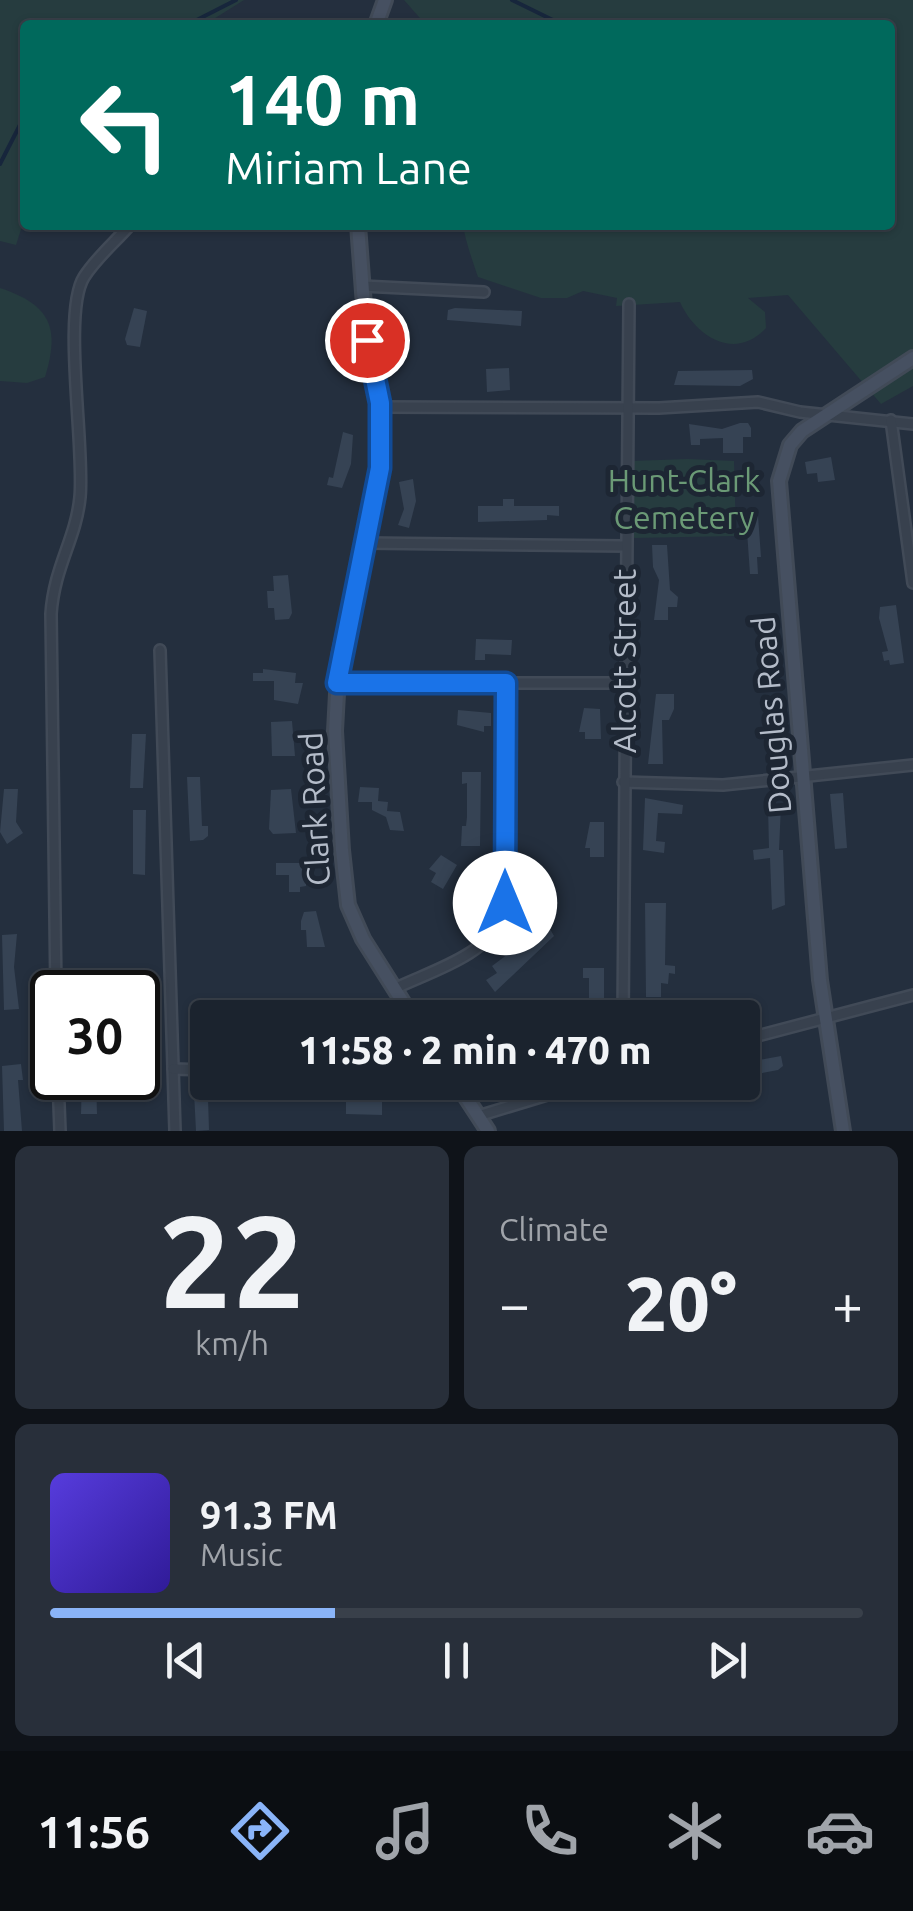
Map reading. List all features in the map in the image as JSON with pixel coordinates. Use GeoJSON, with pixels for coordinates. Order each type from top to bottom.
{"type":"FeatureCollection","features":[{"type":"Feature","properties":{"kind":"street"},"geometry":{"type":"LineString","coordinates":[[56,970],[50,614],[53,581],[76,526],[80,493],[75,314],[82,280],[126,230]]}},
{"type":"Feature","properties":{"kind":"street","name":"Clark Road"},"geometry":{"type":"LineString","coordinates":[[358,230],[362,286],[380,408],[380,468],[337,683],[335,731],[348,906],[401,1000]]}},
{"type":"Feature","properties":{"kind":"street"},"geometry":{"type":"LineString","coordinates":[[362,286],[484,292]]}},
{"type":"Feature","properties":{"kind":"street","name":"Alcott Street"},"geometry":{"type":"LineString","coordinates":[[623,1000],[629,304]]}},
{"type":"Feature","properties":{"kind":"street","name":"Douglas Road"},"geometry":{"type":"LineString","coordinates":[[843,1131],[824,1018],[779,481],[790,446],[823,414],[913,358]]}},
{"type":"Feature","properties":{"kind":"street"},"geometry":{"type":"LineString","coordinates":[[380,408],[626,408],[758,402],[913,424]]}},
{"type":"Feature","properties":{"kind":"street"},"geometry":{"type":"LineString","coordinates":[[891,420],[913,583]]}},
{"type":"Feature","properties":{"kind":"street"},"geometry":{"type":"LineString","coordinates":[[366,544],[625,546]]}},
{"type":"Feature","properties":{"kind":"street"},"geometry":{"type":"LineString","coordinates":[[160,650],[175,1131]]}},
{"type":"Feature","properties":{"kind":"street"},"geometry":{"type":"LineString","coordinates":[[337,683],[623,683]]}},
{"type":"Feature","properties":{"kind":"street"},"geometry":{"type":"LineString","coordinates":[[394,989],[476,949],[498,929],[503,916],[506,683]]}},
{"type":"Feature","properties":{"kind":"street"},"geometry":{"type":"LineString","coordinates":[[623,782],[723,785],[803,780],[913,765]]}},
{"type":"Feature","properties":{"kind":"street"},"geometry":{"type":"LineString","coordinates":[[760,1035],[913,995]]}},
{"type":"Feature","properties":{"kind":"street"},"geometry":{"type":"LineString","coordinates":[[174,1070],[190,1070]]}},
{"type":"Feature","properties":{"kind":"street"},"geometry":{"type":"LineString","coordinates":[[59,1100],[60,1131]]}},
{"type":"Feature","properties":{"kind":"street"},"geometry":{"type":"LineString","coordinates":[[468,1100],[488,1131]]}},
{"type":"Feature","properties":{"kind":"street"},"geometry":{"type":"LineString","coordinates":[[478,1116],[531,1100]]}},
{"type":"Feature","properties":{"kind":"green space"},"geometry":{"type":"Polygon","coordinates":[[[0,0],[244,0],[212,20],[20,20],[21,230],[16,245],[0,241],[0,0]]]}},
{"type":"Feature","properties":{"kind":"green space"},"geometry":{"type":"Polygon","coordinates":[[[404,0],[913,0],[913,386],[881,404],[788,295],[748,298],[765,312],[766,328],[754,338],[729,344],[717,341],[695,325],[680,302],[616,306],[617,298],[583,291],[567,298],[541,298],[478,277],[464,230],[895,230],[895,20],[422,20],[404,0]]]}},
{"type":"Feature","properties":{"kind":"green space"},"geometry":{"type":"Polygon","coordinates":[[[0,288],[31,302],[47,320],[51,345],[45,377],[27,383],[0,381],[0,288]]]}},
{"type":"Feature","properties":{"kind":"green space","name":"Hunt-Clark Cemetery"},"geometry":{"type":"Polygon","coordinates":[[[631,461],[734,461],[736,536],[634,538],[631,461]]]}},
{"type":"Feature","properties":{"kind":"building"},"geometry":{"type":"Polygon","coordinates":[[[134,308],[147,311],[140,347],[127,345],[125,339],[134,308]]]}},
{"type":"Feature","properties":{"kind":"building"},"geometry":{"type":"Polygon","coordinates":[[[448,310],[522,311],[521,326],[447,320],[448,310]]]}},
{"type":"Feature","properties":{"kind":"building"},"geometry":{"type":"Polygon","coordinates":[[[509,368],[510,390],[487,392],[486,369],[509,368]]]}},
{"type":"Feature","properties":{"kind":"building"},"geometry":{"type":"Polygon","coordinates":[[[752,370],[753,379],[740,386],[674,385],[678,371],[752,370]]]}},
{"type":"Feature","properties":{"kind":"building"},"geometry":{"type":"Polygon","coordinates":[[[748,423],[751,428],[751,437],[743,437],[743,453],[723,453],[723,438],[700,439],[700,445],[691,445],[689,424],[722,429],[748,423]]]}},
{"type":"Feature","properties":{"kind":"building"},"geometry":{"type":"Polygon","coordinates":[[[343,432],[353,435],[351,464],[342,488],[327,485],[329,477],[333,478],[343,432]]]}},
{"type":"Feature","properties":{"kind":"building"},"geometry":{"type":"Polygon","coordinates":[[[831,457],[835,480],[818,482],[817,473],[807,474],[805,462],[831,457]]]}},
{"type":"Feature","properties":{"kind":"building"},"geometry":{"type":"Polygon","coordinates":[[[413,479],[416,501],[409,528],[398,525],[404,509],[399,482],[413,479]]]}},
{"type":"Feature","properties":{"kind":"building"},"geometry":{"type":"Polygon","coordinates":[[[503,499],[514,499],[514,506],[559,506],[559,516],[547,515],[547,520],[478,522],[478,506],[503,506],[503,499]]]}},
{"type":"Feature","properties":{"kind":"building"},"geometry":{"type":"Polygon","coordinates":[[[758,516],[761,557],[757,557],[758,574],[750,574],[746,517],[758,516]]]}},
{"type":"Feature","properties":{"kind":"building"},"geometry":{"type":"Polygon","coordinates":[[[652,545],[667,545],[670,590],[678,597],[677,607],[668,607],[668,620],[654,620],[659,580],[653,567],[652,545]]]}},
{"type":"Feature","properties":{"kind":"building"},"geometry":{"type":"Polygon","coordinates":[[[288,575],[292,613],[289,619],[275,620],[274,608],[268,608],[267,591],[274,591],[273,576],[288,575]]]}},
{"type":"Feature","properties":{"kind":"building"},"geometry":{"type":"Polygon","coordinates":[[[896,605],[904,663],[890,665],[889,660],[884,661],[882,652],[888,651],[880,607],[896,605]]]}},
{"type":"Feature","properties":{"kind":"building"},"geometry":{"type":"Polygon","coordinates":[[[476,639],[512,640],[511,655],[485,654],[485,660],[475,660],[476,639]]]}},
{"type":"Feature","properties":{"kind":"building"},"geometry":{"type":"Polygon","coordinates":[[[263,669],[296,673],[295,683],[303,683],[298,704],[274,700],[274,681],[253,681],[253,673],[263,673],[263,669]]]}},
{"type":"Feature","properties":{"kind":"building"},"geometry":{"type":"Polygon","coordinates":[[[656,694],[674,694],[674,709],[669,720],[662,720],[663,764],[648,764],[656,694]]]}},
{"type":"Feature","properties":{"kind":"building"},"geometry":{"type":"Polygon","coordinates":[[[584,708],[600,709],[601,739],[585,739],[585,732],[579,732],[584,708]]]}},
{"type":"Feature","properties":{"kind":"building"},"geometry":{"type":"Polygon","coordinates":[[[458,710],[491,713],[491,726],[484,726],[484,732],[457,725],[458,710]]]}},
{"type":"Feature","properties":{"kind":"building"},"geometry":{"type":"Polygon","coordinates":[[[292,721],[295,756],[272,756],[271,722],[292,721]]]}},
{"type":"Feature","properties":{"kind":"building"},"geometry":{"type":"Polygon","coordinates":[[[132,734],[146,734],[143,788],[130,788],[132,734]]]}},
{"type":"Feature","properties":{"kind":"building"},"geometry":{"type":"Polygon","coordinates":[[[462,772],[481,772],[480,846],[461,846],[462,826],[466,826],[467,817],[467,783],[462,784],[462,772]]]}},
{"type":"Feature","properties":{"kind":"building"},"geometry":{"type":"Polygon","coordinates":[[[187,777],[200,777],[202,826],[208,826],[208,836],[203,840],[190,841],[187,777]]]}},
{"type":"Feature","properties":{"kind":"building"},"geometry":{"type":"Polygon","coordinates":[[[360,787],[379,788],[378,801],[388,802],[387,811],[400,812],[404,831],[390,830],[386,817],[372,810],[372,802],[358,802],[360,787]]]}},
{"type":"Feature","properties":{"kind":"building"},"geometry":{"type":"Polygon","coordinates":[[[4,789],[18,789],[16,822],[23,833],[7,844],[0,832],[4,789]]]}},
{"type":"Feature","properties":{"kind":"building"},"geometry":{"type":"Polygon","coordinates":[[[291,789],[296,833],[273,834],[269,829],[271,790],[291,789]]]}},
{"type":"Feature","properties":{"kind":"building"},"geometry":{"type":"Polygon","coordinates":[[[843,793],[847,848],[835,849],[830,794],[843,793]]]}},
{"type":"Feature","properties":{"kind":"building"},"geometry":{"type":"Polygon","coordinates":[[[645,798],[683,805],[682,814],[658,813],[656,841],[665,842],[664,853],[643,850],[645,798]]]}},
{"type":"Feature","properties":{"kind":"building"},"geometry":{"type":"Polygon","coordinates":[[[781,805],[779,850],[783,850],[785,905],[772,910],[770,858],[754,860],[753,850],[769,848],[768,806],[781,805]]]}},
{"type":"Feature","properties":{"kind":"building"},"geometry":{"type":"Polygon","coordinates":[[[133,810],[146,810],[145,875],[133,874],[133,810]]]}},
{"type":"Feature","properties":{"kind":"building"},"geometry":{"type":"Polygon","coordinates":[[[590,822],[604,822],[604,857],[590,857],[590,848],[585,848],[590,822]]]}},
{"type":"Feature","properties":{"kind":"building"},"geometry":{"type":"Polygon","coordinates":[[[441,855],[457,865],[443,889],[431,882],[436,873],[429,869],[441,855]]]}},
{"type":"Feature","properties":{"kind":"building"},"geometry":{"type":"Polygon","coordinates":[[[276,863],[306,863],[306,886],[300,887],[300,892],[289,892],[289,875],[276,875],[276,863]]]}},
{"type":"Feature","properties":{"kind":"building"},"geometry":{"type":"Polygon","coordinates":[[[645,903],[666,903],[665,965],[675,966],[675,974],[669,973],[668,984],[661,983],[661,997],[646,997],[645,903]]]}},
{"type":"Feature","properties":{"kind":"building"},"geometry":{"type":"Polygon","coordinates":[[[316,911],[325,947],[307,947],[301,921],[304,912],[316,911]]]}},
{"type":"Feature","properties":{"kind":"building"},"geometry":{"type":"Polygon","coordinates":[[[541,913],[554,936],[495,992],[486,980],[497,973],[492,966],[512,951],[515,942],[532,928],[528,923],[541,913]]]}},
{"type":"Feature","properties":{"kind":"building"},"geometry":{"type":"Polygon","coordinates":[[[17,934],[14,967],[19,1009],[4,1010],[2,935],[17,934]]]}},
{"type":"Feature","properties":{"kind":"building"},"geometry":{"type":"Polygon","coordinates":[[[583,968],[604,968],[604,1000],[589,1000],[589,978],[583,978],[583,968]]]}},
{"type":"Feature","properties":{"kind":"building"},"geometry":{"type":"Polygon","coordinates":[[[781,1056],[783,1066],[760,1074],[760,1060],[781,1056]]]}},
{"type":"Feature","properties":{"kind":"building"},"geometry":{"type":"Polygon","coordinates":[[[21,1064],[23,1080],[18,1080],[22,1131],[4,1131],[2,1066],[21,1064]]]}},
{"type":"Feature","properties":{"kind":"building"},"geometry":{"type":"Polygon","coordinates":[[[81,1100],[97,1100],[97,1114],[81,1114],[81,1100]]]}},
{"type":"Feature","properties":{"kind":"building"},"geometry":{"type":"Polygon","coordinates":[[[194,1100],[208,1100],[209,1130],[196,1131],[194,1100]]]}},
{"type":"Feature","properties":{"kind":"building"},"geometry":{"type":"Polygon","coordinates":[[[346,1100],[382,1101],[382,1115],[346,1114],[346,1100]]]}},
{"type":"Feature","properties":{"kind":"waterway"},"geometry":{"type":"LineString","coordinates":[[197,20],[236,0]]}},
{"type":"Feature","properties":{"kind":"waterway"},"geometry":{"type":"LineString","coordinates":[[512,0],[553,20]]}},
{"type":"Feature","properties":{"kind":"waterway"},"geometry":{"type":"LineString","coordinates":[[0,164],[20,125]]}},
{"type":"Feature","properties":{"kind":"route"},"geometry":{"type":"LineString","coordinates":[[367,340],[380,403],[380,468],[337,683],[506,683],[505,903]]}}]}
